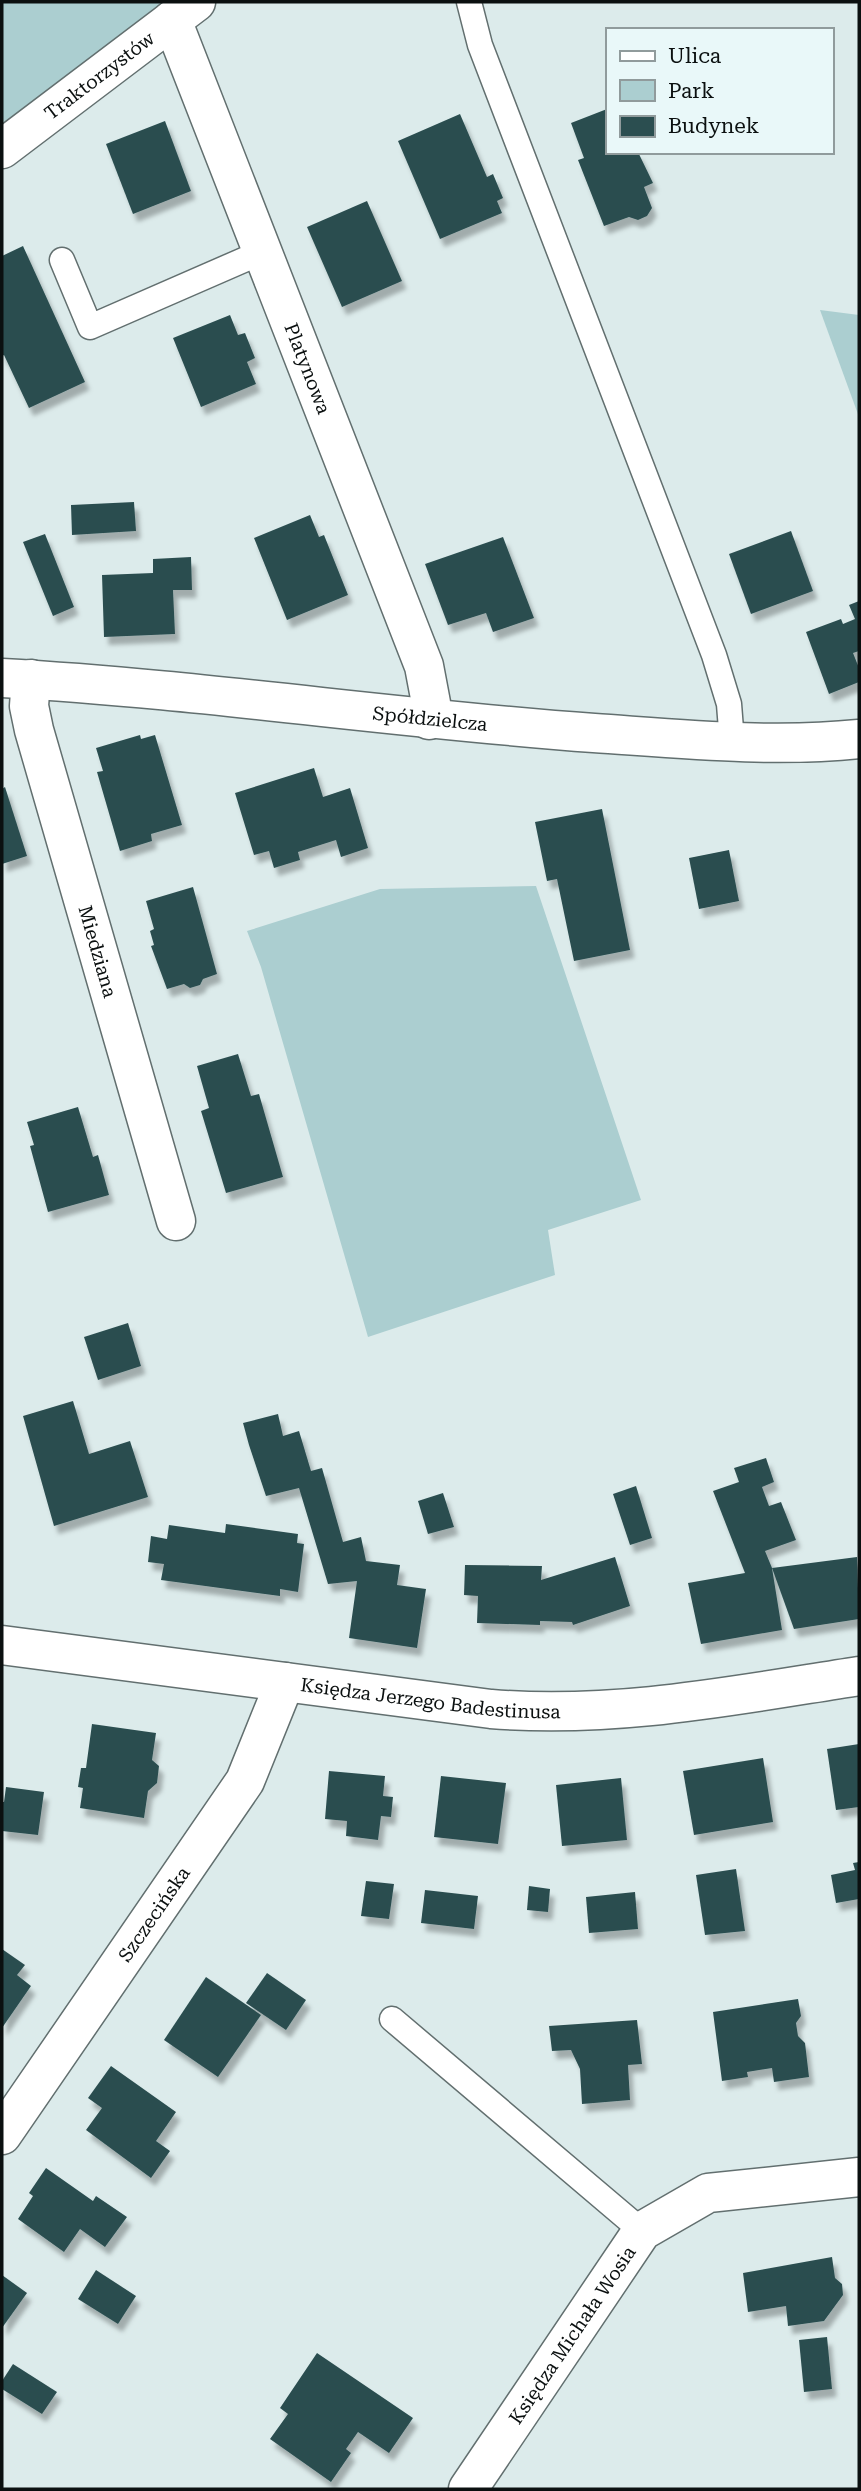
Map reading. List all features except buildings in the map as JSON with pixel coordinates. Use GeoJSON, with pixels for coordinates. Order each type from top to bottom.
{"type":"FeatureCollection","features":[{"type":"Feature","properties":{"kind":"street","name":"Traktorzystów"},"geometry":{"type":"LineString","coordinates":[[2,149],[184,11]]}},
{"type":"Feature","properties":{"kind":"street","name":"Platynowa"},"geometry":{"type":"LineString","coordinates":[[184,11],[262,252],[424,666],[431,704],[429,720]]}},
{"type":"Feature","properties":{"kind":"street","name":"Spółdzielcza"},"geometry":{"type":"LineString","coordinates":[[16,679],[429,720],[733,742],[859,739]]}},
{"type":"Feature","properties":{"kind":"street","name":"Miedziana"},"geometry":{"type":"LineString","coordinates":[[16,679],[29,706],[176,1221]]}},
{"type":"Feature","properties":{"kind":"street","name":"Księdza Jerzego Badestinusa"},"geometry":{"type":"LineString","coordinates":[[2,1645],[491,1709],[550,1714],[667,1705],[859,1676]]}},
{"type":"Feature","properties":{"kind":"street","name":"Szczecińska"},"geometry":{"type":"LineString","coordinates":[[2,2135],[244,1781],[285,1682]]}},
{"type":"Feature","properties":{"kind":"street","name":"Księdza Michała Wosia"},"geometry":{"type":"LineString","coordinates":[[468,2489],[642,2231],[708,2193],[859,2178]]}},
{"type":"Feature","properties":{"kind":"lane"},"geometry":{"type":"LineString","coordinates":[[469,2],[480,45],[723,680],[733,742]]}},
{"type":"Feature","properties":{"kind":"lane"},"geometry":{"type":"LineString","coordinates":[[62,260],[90,327],[262,252]]}},
{"type":"Feature","properties":{"kind":"lane"},"geometry":{"type":"LineString","coordinates":[[391,2019],[642,2231]]}},
{"type":"Feature","properties":{"kind":"green space"},"geometry":{"type":"Polygon","coordinates":[[[2,2],[163,2],[2,125],[2,2]]]}},
{"type":"Feature","properties":{"kind":"green space"},"geometry":{"type":"Polygon","coordinates":[[[820,310],[859,315],[859,417],[820,310]]]}},
{"type":"Feature","properties":{"kind":"green space"},"geometry":{"type":"Polygon","coordinates":[[[536,886],[641,1200],[548,1230],[555,1275],[368,1337],[261,967],[247,931],[380,889],[536,886]]]}}]}
